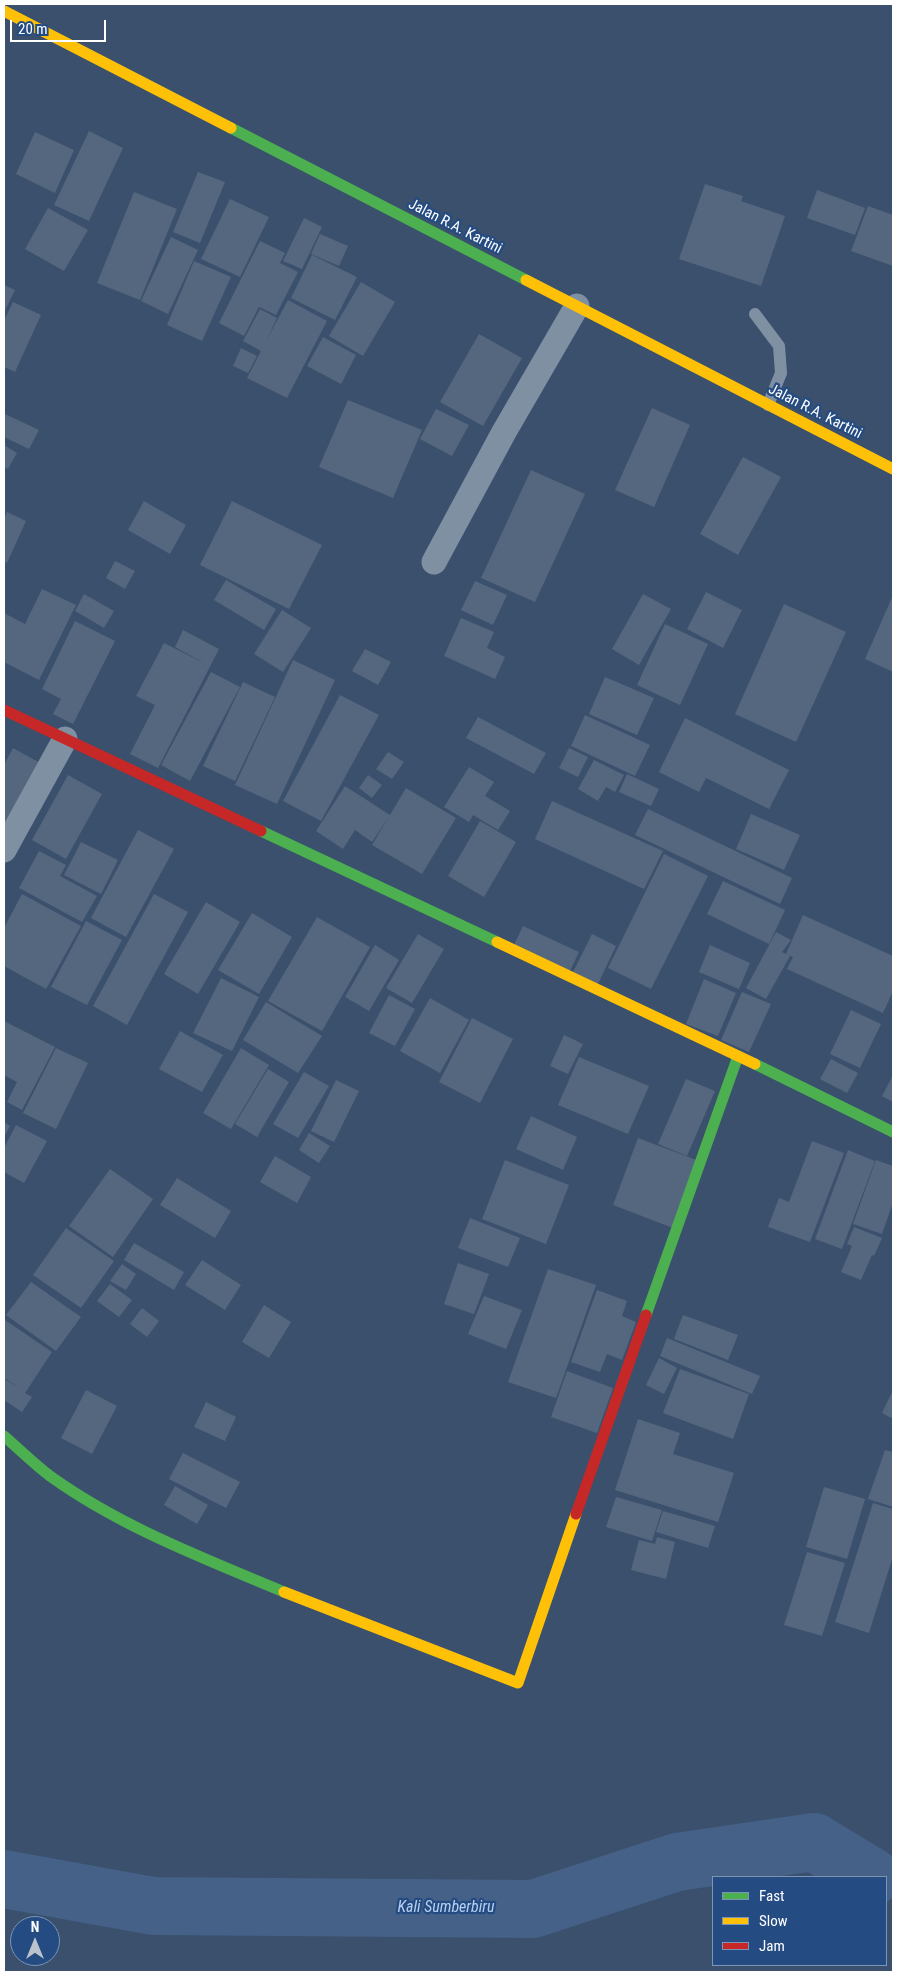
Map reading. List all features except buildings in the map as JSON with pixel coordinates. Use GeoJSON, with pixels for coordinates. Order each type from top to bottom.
{"type":"FeatureCollection","features":[{"type":"Feature","properties":{"kind":"street","name":"Jalan R.A. Kartini"},"geometry":{"type":"LineString","coordinates":[[4,12],[893,469]]}},
{"type":"Feature","properties":{"kind":"street"},"geometry":{"type":"LineString","coordinates":[[434,562],[504,432],[577,306]]}},
{"type":"Feature","properties":{"kind":"street"},"geometry":{"type":"LineString","coordinates":[[4,710],[738,1056],[893,1132]]}},
{"type":"Feature","properties":{"kind":"street"},"geometry":{"type":"LineString","coordinates":[[4,850],[65,739]]}},
{"type":"Feature","properties":{"kind":"street"},"geometry":{"type":"LineString","coordinates":[[4,1436],[49,1475],[106,1512],[178,1548],[347,1618],[518,1683],[738,1056]]}},
{"type":"Feature","properties":{"kind":"lane"},"geometry":{"type":"LineString","coordinates":[[755,314],[779,346],[781,373],[768,405]]}},
{"type":"Feature","properties":{"kind":"waterway","name":"Kali Sumberbiru"},"geometry":{"type":"LineString","coordinates":[[4,1879],[153,1906],[533,1909],[677,1862],[814,1842],[870,1876]]}},
{"type":"Feature","properties":{"kind":"traffic: fast"},"geometry":{"type":"LineString","coordinates":[[231,128],[526,280]]}},
{"type":"Feature","properties":{"kind":"traffic: fast"},"geometry":{"type":"LineString","coordinates":[[261,831],[497,942]]}},
{"type":"Feature","properties":{"kind":"traffic: fast"},"geometry":{"type":"LineString","coordinates":[[646,1315],[738,1056]]}},
{"type":"Feature","properties":{"kind":"traffic: fast"},"geometry":{"type":"LineString","coordinates":[[755,1064],[893,1132]]}},
{"type":"Feature","properties":{"kind":"traffic: fast"},"geometry":{"type":"LineString","coordinates":[[4,1436],[50,1476],[105,1511],[163,1540],[284,1592]]}},
{"type":"Feature","properties":{"kind":"traffic: slow"},"geometry":{"type":"LineString","coordinates":[[4,11],[231,128]]}},
{"type":"Feature","properties":{"kind":"traffic: slow"},"geometry":{"type":"LineString","coordinates":[[526,280],[893,469]]}},
{"type":"Feature","properties":{"kind":"traffic: slow"},"geometry":{"type":"LineString","coordinates":[[497,942],[755,1064]]}},
{"type":"Feature","properties":{"kind":"traffic: slow"},"geometry":{"type":"LineString","coordinates":[[284,1592],[518,1683],[576,1514]]}},
{"type":"Feature","properties":{"kind":"traffic: jam"},"geometry":{"type":"LineString","coordinates":[[4,710],[261,831]]}},
{"type":"Feature","properties":{"kind":"traffic: jam"},"geometry":{"type":"LineString","coordinates":[[576,1514],[646,1315]]}}]}
